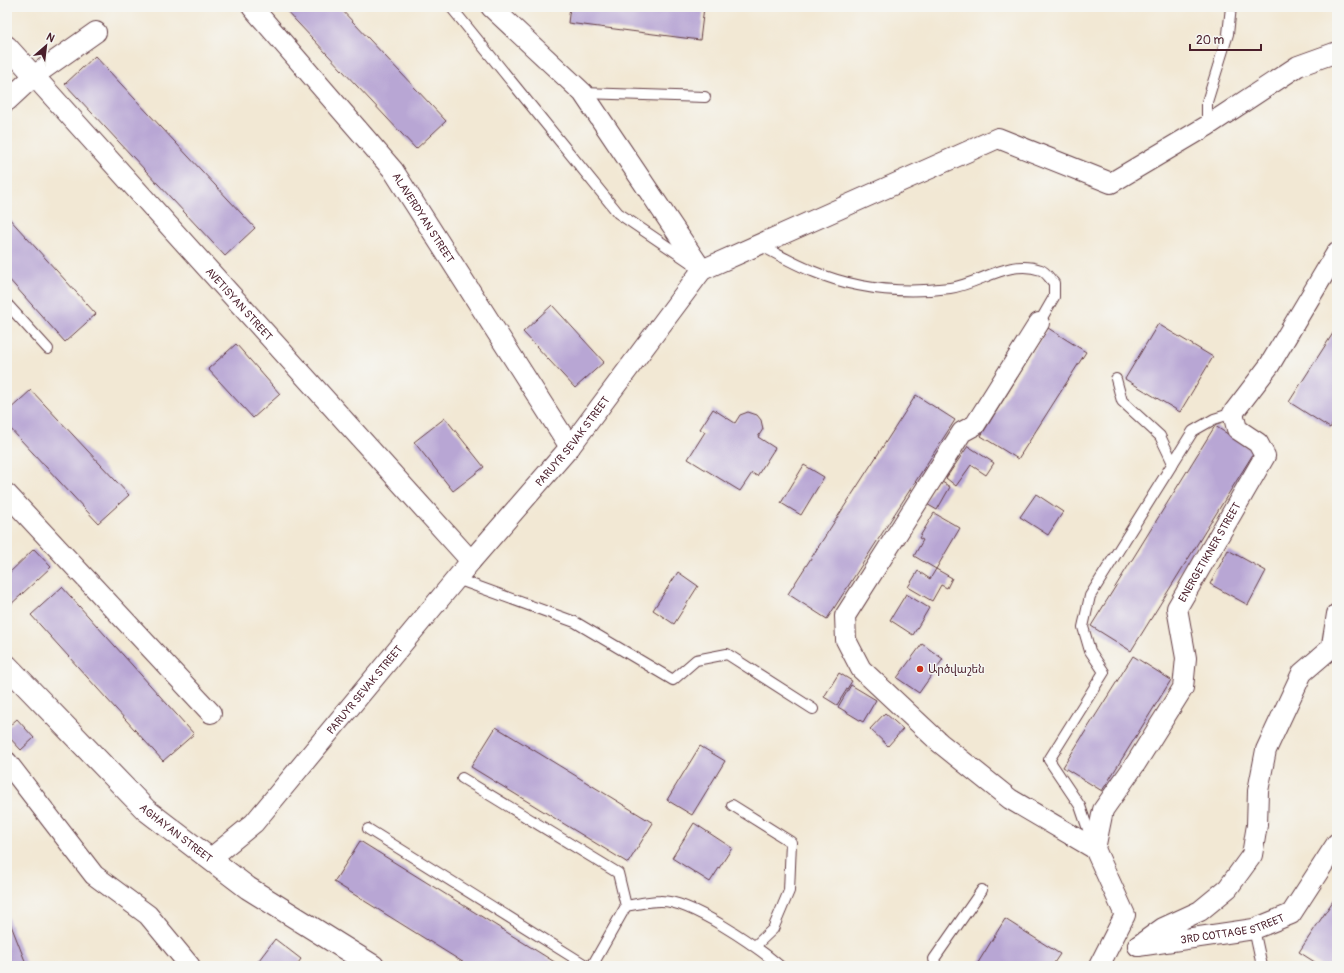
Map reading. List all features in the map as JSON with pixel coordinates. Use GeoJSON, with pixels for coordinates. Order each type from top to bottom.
{"type":"FeatureCollection","features":[{"type":"Feature","properties":{"kind":"street","name":"ALAVERDYAN STREET"},"geometry":{"type":"LineString","coordinates":[[252,7],[393,170],[570,447]]}},
{"type":"Feature","properties":{"kind":"street"},"geometry":{"type":"LineString","coordinates":[[491,7],[583,92],[702,270],[998,138],[1110,183],[1207,126],[1298,66],[1337,52]]}},
{"type":"Feature","properties":{"kind":"street"},"geometry":{"type":"LineString","coordinates":[[7,101],[35,75],[96,32]]}},
{"type":"Feature","properties":{"kind":"street","name":"AVETISYAN STREET"},"geometry":{"type":"LineString","coordinates":[[7,46],[35,75],[471,561]]}},
{"type":"Feature","properties":{"kind":"street"},"geometry":{"type":"LineString","coordinates":[[1233,413],[1269,366],[1337,252]]}},
{"type":"Feature","properties":{"kind":"street","name":"PARUYR SEVAK STREET"},"geometry":{"type":"LineString","coordinates":[[210,859],[254,823],[471,561],[570,447],[702,270]]}},
{"type":"Feature","properties":{"kind":"street"},"geometry":{"type":"LineString","coordinates":[[1039,323],[975,425],[962,432],[845,616],[846,640],[861,669],[940,743],[1010,799],[1095,849],[1125,915],[1099,966]]}},
{"type":"Feature","properties":{"kind":"street","name":"ENERGETIKNER STREET"},"geometry":{"type":"LineString","coordinates":[[1095,849],[1103,810],[1136,764],[1183,688],[1186,658],[1177,608],[1264,456],[1258,443],[1237,429],[1233,413]]}},
{"type":"Feature","properties":{"kind":"street"},"geometry":{"type":"LineString","coordinates":[[7,494],[211,714]]}},
{"type":"Feature","properties":{"kind":"street"},"geometry":{"type":"LineString","coordinates":[[1138,946],[1163,928],[1200,911],[1228,888],[1252,855],[1257,825],[1258,791],[1266,750],[1302,673],[1334,644],[1337,614]]}},
{"type":"Feature","properties":{"kind":"street","name":"AGHAYAN STREET"},"geometry":{"type":"LineString","coordinates":[[7,666],[146,810],[248,888],[373,966]]}},
{"type":"Feature","properties":{"kind":"street"},"geometry":{"type":"LineString","coordinates":[[7,762],[94,875],[148,915],[190,966]]}},
{"type":"Feature","properties":{"kind":"street","name":"3RD COTTAGE STREET"},"geometry":{"type":"LineString","coordinates":[[1113,940],[1138,946],[1254,929],[1291,914],[1337,843]]}},
{"type":"Feature","properties":{"kind":"lane"},"geometry":{"type":"LineString","coordinates":[[451,7],[618,213],[702,270]]}},
{"type":"Feature","properties":{"kind":"lane"},"geometry":{"type":"LineString","coordinates":[[1207,126],[1208,102],[1228,34],[1231,7]]}},
{"type":"Feature","properties":{"kind":"lane"},"geometry":{"type":"LineString","coordinates":[[583,92],[705,97]]}},
{"type":"Feature","properties":{"kind":"lane"},"geometry":{"type":"LineString","coordinates":[[760,245],[810,271],[840,282],[875,288],[913,290],[951,288],[1005,270],[1024,266],[1042,271],[1054,283],[1054,297],[1039,323]]}},
{"type":"Feature","properties":{"kind":"lane"},"geometry":{"type":"LineString","coordinates":[[7,304],[48,349]]}},
{"type":"Feature","properties":{"kind":"lane"},"geometry":{"type":"LineString","coordinates":[[1116,379],[1122,401],[1160,436],[1173,463]]}},
{"type":"Feature","properties":{"kind":"lane"},"geometry":{"type":"LineString","coordinates":[[1095,849],[1080,806],[1049,760],[1104,672],[1090,651],[1083,627],[1090,596],[1193,431],[1214,419],[1233,413]]}},
{"type":"Feature","properties":{"kind":"lane"},"geometry":{"type":"LineString","coordinates":[[457,579],[575,622],[673,680],[696,660],[727,654],[814,710]]}},
{"type":"Feature","properties":{"kind":"lane"},"geometry":{"type":"LineString","coordinates":[[462,778],[618,873],[626,906],[592,966]]}},
{"type":"Feature","properties":{"kind":"lane"},"geometry":{"type":"LineString","coordinates":[[732,805],[791,842],[789,891],[773,929],[755,946]]}},
{"type":"Feature","properties":{"kind":"lane"},"geometry":{"type":"LineString","coordinates":[[368,829],[587,966]]}},
{"type":"Feature","properties":{"kind":"lane"},"geometry":{"type":"LineString","coordinates":[[935,966],[934,959],[982,890]]}},
{"type":"Feature","properties":{"kind":"lane"},"geometry":{"type":"LineString","coordinates":[[626,906],[661,901],[687,906],[755,946],[780,966]]}},
{"type":"Feature","properties":{"kind":"lane"},"geometry":{"type":"LineString","coordinates":[[1254,929],[1262,966]]}},
{"type":"Feature","properties":{"kind":"building"},"geometry":{"type":"Polygon","coordinates":[[[283,7],[339,7],[446,121],[416,149],[283,7]]]}},
{"type":"Feature","properties":{"kind":"building"},"geometry":{"type":"Polygon","coordinates":[[[570,7],[704,7],[700,40],[568,23],[570,7]]]}},
{"type":"Feature","properties":{"kind":"building"},"geometry":{"type":"Polygon","coordinates":[[[95,56],[255,228],[225,256],[65,84],[95,56]]]}},
{"type":"Feature","properties":{"kind":"building"},"geometry":{"type":"Polygon","coordinates":[[[7,216],[96,314],[65,342],[7,277],[7,216]]]}},
{"type":"Feature","properties":{"kind":"building"},"geometry":{"type":"Polygon","coordinates":[[[552,305],[604,362],[575,388],[523,332],[552,305]]]}},
{"type":"Feature","properties":{"kind":"building"},"geometry":{"type":"Polygon","coordinates":[[[1158,324],[1213,357],[1180,412],[1125,379],[1158,324]]]}},
{"type":"Feature","properties":{"kind":"building"},"geometry":{"type":"Polygon","coordinates":[[[1337,327],[1337,417],[1330,428],[1289,402],[1337,327]]]}},
{"type":"Feature","properties":{"kind":"building"},"geometry":{"type":"Polygon","coordinates":[[[1048,328],[1086,352],[1018,459],[981,436],[1048,328]]]}},
{"type":"Feature","properties":{"kind":"building"},"geometry":{"type":"Polygon","coordinates":[[[236,344],[280,394],[253,418],[208,369],[236,344]]]}},
{"type":"Feature","properties":{"kind":"building"},"geometry":{"type":"Polygon","coordinates":[[[31,390],[129,495],[98,523],[7,425],[7,412],[31,390]]]}},
{"type":"Feature","properties":{"kind":"building"},"geometry":{"type":"Polygon","coordinates":[[[916,395],[955,420],[827,619],[788,594],[916,395]]]}},
{"type":"Feature","properties":{"kind":"building"},"geometry":{"type":"Polygon","coordinates":[[[713,409],[735,423],[740,415],[748,412],[757,415],[761,420],[763,429],[758,437],[775,448],[757,476],[752,473],[740,491],[688,459],[705,432],[700,429],[713,409]]]}},
{"type":"Feature","properties":{"kind":"building"},"geometry":{"type":"Polygon","coordinates":[[[445,418],[484,467],[453,491],[414,442],[445,418]]]}},
{"type":"Feature","properties":{"kind":"building"},"geometry":{"type":"Polygon","coordinates":[[[1215,426],[1255,451],[1131,651],[1091,626],[1215,426]]]}},
{"type":"Feature","properties":{"kind":"building"},"geometry":{"type":"Polygon","coordinates":[[[968,446],[994,463],[986,475],[971,465],[956,486],[946,478],[968,446]]]}},
{"type":"Feature","properties":{"kind":"building"},"geometry":{"type":"Polygon","coordinates":[[[804,465],[824,477],[801,515],[781,503],[804,465]]]}},
{"type":"Feature","properties":{"kind":"building"},"geometry":{"type":"Polygon","coordinates":[[[939,480],[950,487],[937,510],[925,503],[939,480]]]}},
{"type":"Feature","properties":{"kind":"building"},"geometry":{"type":"Polygon","coordinates":[[[1036,494],[1063,512],[1048,535],[1020,517],[1036,494]]]}},
{"type":"Feature","properties":{"kind":"building"},"geometry":{"type":"Polygon","coordinates":[[[934,513],[960,528],[936,569],[914,556],[923,540],[919,538],[934,513]]]}},
{"type":"Feature","properties":{"kind":"building"},"geometry":{"type":"Polygon","coordinates":[[[34,549],[51,567],[7,608],[7,575],[34,549]]]}},
{"type":"Feature","properties":{"kind":"building"},"geometry":{"type":"Polygon","coordinates":[[[1228,550],[1266,571],[1248,605],[1210,584],[1228,550]]]}},
{"type":"Feature","properties":{"kind":"building"},"geometry":{"type":"Polygon","coordinates":[[[936,569],[952,578],[947,588],[941,585],[932,601],[908,587],[918,571],[930,579],[936,569]]]}},
{"type":"Feature","properties":{"kind":"building"},"geometry":{"type":"Polygon","coordinates":[[[678,572],[698,586],[674,624],[653,610],[678,572]]]}},
{"type":"Feature","properties":{"kind":"building"},"geometry":{"type":"Polygon","coordinates":[[[62,587],[194,734],[163,761],[31,615],[62,587]]]}},
{"type":"Feature","properties":{"kind":"building"},"geometry":{"type":"Polygon","coordinates":[[[906,594],[929,608],[913,635],[890,620],[906,594]]]}},
{"type":"Feature","properties":{"kind":"building","name":"Արծվաշեն"},"geometry":{"type":"Polygon","coordinates":[[[922,644],[943,659],[919,693],[897,678],[922,644]]]}},
{"type":"Feature","properties":{"kind":"building"},"geometry":{"type":"Polygon","coordinates":[[[1133,656],[1171,680],[1102,791],[1063,767],[1133,656]]]}},
{"type":"Feature","properties":{"kind":"building"},"geometry":{"type":"Polygon","coordinates":[[[839,673],[852,681],[837,705],[824,697],[839,673]]]}},
{"type":"Feature","properties":{"kind":"building"},"geometry":{"type":"Polygon","coordinates":[[[851,685],[876,700],[863,722],[838,707],[851,685]]]}},
{"type":"Feature","properties":{"kind":"building"},"geometry":{"type":"Polygon","coordinates":[[[885,713],[903,729],[888,746],[870,729],[885,713]]]}},
{"type":"Feature","properties":{"kind":"building"},"geometry":{"type":"Polygon","coordinates":[[[17,719],[34,738],[21,750],[7,735],[7,728],[17,719]]]}},
{"type":"Feature","properties":{"kind":"building"},"geometry":{"type":"Polygon","coordinates":[[[496,727],[653,823],[628,863],[471,767],[496,727]]]}},
{"type":"Feature","properties":{"kind":"building"},"geometry":{"type":"Polygon","coordinates":[[[700,746],[725,761],[692,815],[667,800],[700,746]]]}},
{"type":"Feature","properties":{"kind":"building"},"geometry":{"type":"Polygon","coordinates":[[[694,823],[732,848],[710,882],[672,858],[694,823]]]}},
{"type":"Feature","properties":{"kind":"building"},"geometry":{"type":"Polygon","coordinates":[[[360,841],[561,966],[469,966],[334,882],[360,841]]]}},
{"type":"Feature","properties":{"kind":"building"},"geometry":{"type":"Polygon","coordinates":[[[1337,895],[1337,966],[1321,966],[1299,952],[1337,895]]]}},
{"type":"Feature","properties":{"kind":"building"},"geometry":{"type":"Polygon","coordinates":[[[7,915],[27,966],[7,966],[7,915]]]}},
{"type":"Feature","properties":{"kind":"building"},"geometry":{"type":"Polygon","coordinates":[[[1005,919],[1060,954],[1052,966],[976,966],[1005,919]]]}},
{"type":"Feature","properties":{"kind":"building"},"geometry":{"type":"Polygon","coordinates":[[[275,939],[301,959],[296,966],[258,966],[256,964],[275,939]]]}},
{"type":"Feature","properties":{"kind":"place","name":"Արծվաշեն"},"geometry":{"type":"Point","coordinates":[920,669]}}]}
